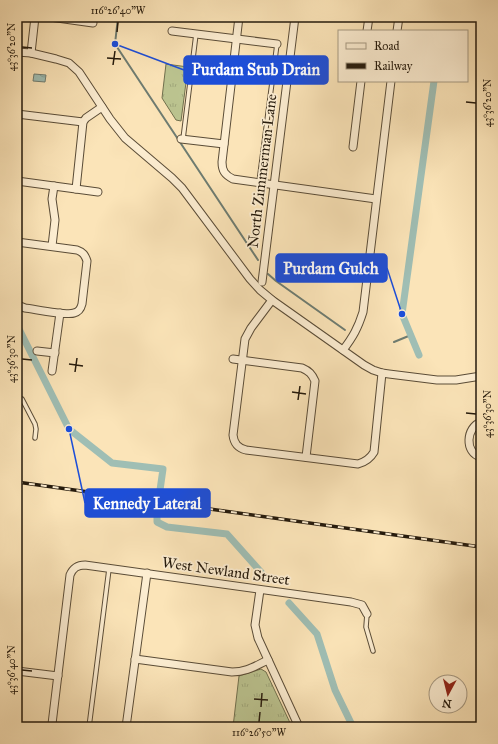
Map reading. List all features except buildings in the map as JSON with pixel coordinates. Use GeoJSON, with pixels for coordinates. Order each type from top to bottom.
{"type":"FeatureCollection","features":[{"type":"Feature","properties":{"kind":"street"},"geometry":{"type":"LineString","coordinates":[[31,54],[35,17]]}},
{"type":"Feature","properties":{"kind":"street"},"geometry":{"type":"LineString","coordinates":[[50,17],[93,23]]}},
{"type":"Feature","properties":{"kind":"street"},"geometry":{"type":"LineString","coordinates":[[239,17],[222,162],[224,172],[228,177],[233,179],[376,199]]}},
{"type":"Feature","properties":{"kind":"street","name":"North Zimmerman Lane"},"geometry":{"type":"LineString","coordinates":[[262,282],[295,17]]}},
{"type":"Feature","properties":{"kind":"street"},"geometry":{"type":"LineString","coordinates":[[367,30],[369,17]]}},
{"type":"Feature","properties":{"kind":"street"},"geometry":{"type":"LineString","coordinates":[[397,30],[399,17]]}},
{"type":"Feature","properties":{"kind":"street"},"geometry":{"type":"LineString","coordinates":[[172,31],[277,44]]}},
{"type":"Feature","properties":{"kind":"street"},"geometry":{"type":"LineString","coordinates":[[17,52],[56,59],[69,63],[79,72],[124,138],[182,188],[250,279],[260,290],[364,366],[382,373],[437,380],[456,380],[481,376]]}},
{"type":"Feature","properties":{"kind":"street"},"geometry":{"type":"LineString","coordinates":[[353,147],[361,82]]}},
{"type":"Feature","properties":{"kind":"street"},"geometry":{"type":"LineString","coordinates":[[343,350],[354,335],[363,312],[391,82]]}},
{"type":"Feature","properties":{"kind":"street"},"geometry":{"type":"LineString","coordinates":[[76,189],[83,122],[86,118],[102,107]]}},
{"type":"Feature","properties":{"kind":"street"},"geometry":{"type":"LineString","coordinates":[[17,114],[83,122]]}},
{"type":"Feature","properties":{"kind":"street"},"geometry":{"type":"LineString","coordinates":[[182,139],[224,144]]}},
{"type":"Feature","properties":{"kind":"street"},"geometry":{"type":"LineString","coordinates":[[17,181],[98,192]]}},
{"type":"Feature","properties":{"kind":"street"},"geometry":{"type":"LineString","coordinates":[[52,246],[55,220],[52,199],[54,186]]}},
{"type":"Feature","properties":{"kind":"street"},"geometry":{"type":"LineString","coordinates":[[17,242],[77,250],[84,253],[87,261],[82,304],[78,311],[70,314],[25,308],[18,305]]}},
{"type":"Feature","properties":{"kind":"street"},"geometry":{"type":"LineString","coordinates":[[272,300],[251,328],[245,339],[233,435],[234,440],[240,448],[358,464],[367,460],[374,452],[382,373]]}},
{"type":"Feature","properties":{"kind":"street"},"geometry":{"type":"LineString","coordinates":[[52,371],[60,313]]}},
{"type":"Feature","properties":{"kind":"street"},"geometry":{"type":"LineString","coordinates":[[37,351],[55,353]]}},
{"type":"Feature","properties":{"kind":"street"},"geometry":{"type":"LineString","coordinates":[[233,359],[302,368],[311,373],[315,381],[306,458]]}},
{"type":"Feature","properties":{"kind":"street"},"geometry":{"type":"LineString","coordinates":[[481,422],[476,424],[471,430],[469,443],[471,452],[481,457]]}},
{"type":"Feature","properties":{"kind":"street","name":"West Newland Street"},"geometry":{"type":"LineString","coordinates":[[58,676],[70,575],[76,567],[85,565],[351,602],[362,605],[367,614]]}},
{"type":"Feature","properties":{"kind":"street"},"geometry":{"type":"LineString","coordinates":[[126,727],[147,573]]}},
{"type":"Feature","properties":{"kind":"street"},"geometry":{"type":"LineString","coordinates":[[260,590],[255,625],[256,631],[299,727]]}},
{"type":"Feature","properties":{"kind":"street"},"geometry":{"type":"LineString","coordinates":[[135,659],[236,672],[248,670],[268,660]]}},
{"type":"Feature","properties":{"kind":"street"},"geometry":{"type":"LineString","coordinates":[[17,671],[58,676],[52,724],[53,727]]}},
{"type":"Feature","properties":{"kind":"lane"},"geometry":{"type":"LineString","coordinates":[[182,139],[196,34]]}},
{"type":"Feature","properties":{"kind":"lane"},"geometry":{"type":"LineString","coordinates":[[259,182],[277,44]]}},
{"type":"Feature","properties":{"kind":"lane"},"geometry":{"type":"LineString","coordinates":[[17,399],[22,399],[35,424],[35,438]]}},
{"type":"Feature","properties":{"kind":"lane"},"geometry":{"type":"LineString","coordinates":[[89,727],[109,568]]}},
{"type":"Feature","properties":{"kind":"lane"},"geometry":{"type":"LineString","coordinates":[[367,614],[366,627],[373,651]]}},
{"type":"Feature","properties":{"kind":"green space"},"geometry":{"type":"Polygon","coordinates":[[[166,64],[188,67],[181,121],[176,120],[162,98],[166,64]]]}},
{"type":"Feature","properties":{"kind":"green space"},"geometry":{"type":"Polygon","coordinates":[[[261,669],[266,672],[292,727],[233,727],[239,676],[261,669]]]}},
{"type":"Feature","properties":{"kind":"water"},"geometry":{"type":"Polygon","coordinates":[[[34,74],[46,75],[45,82],[33,81],[34,74]]]}},
{"type":"Feature","properties":{"kind":"waterway"},"geometry":{"type":"LineString","coordinates":[[118,17],[115,44],[258,260]]}},
{"type":"Feature","properties":{"kind":"waterway"},"geometry":{"type":"LineString","coordinates":[[419,355],[402,314],[434,82]]}},
{"type":"Feature","properties":{"kind":"waterway"},"geometry":{"type":"LineString","coordinates":[[268,274],[345,330]]}},
{"type":"Feature","properties":{"kind":"waterway"},"geometry":{"type":"LineString","coordinates":[[17,325],[69,429],[112,463],[163,469],[160,490]]}},
{"type":"Feature","properties":{"kind":"waterway"},"geometry":{"type":"LineString","coordinates":[[394,342],[411,335]]}},
{"type":"Feature","properties":{"kind":"waterway"},"geometry":{"type":"LineString","coordinates":[[157,509],[157,522],[167,527],[227,534],[268,580]]}},
{"type":"Feature","properties":{"kind":"waterway"},"geometry":{"type":"LineString","coordinates":[[289,603],[317,634],[335,690],[353,727]]}},
{"type":"Feature","properties":{"kind":"railway"},"geometry":{"type":"LineString","coordinates":[[17,482],[481,547]]}},
{"type":"Feature","properties":{"kind":"place","name":"Purdam Stub Drain"},"geometry":{"type":"Point","coordinates":[115,44]}},
{"type":"Feature","properties":{"kind":"place","name":"Purdam Gulch"},"geometry":{"type":"Point","coordinates":[402,314]}},
{"type":"Feature","properties":{"kind":"place","name":"Kennedy Lateral"},"geometry":{"type":"Point","coordinates":[69,429]}}]}
